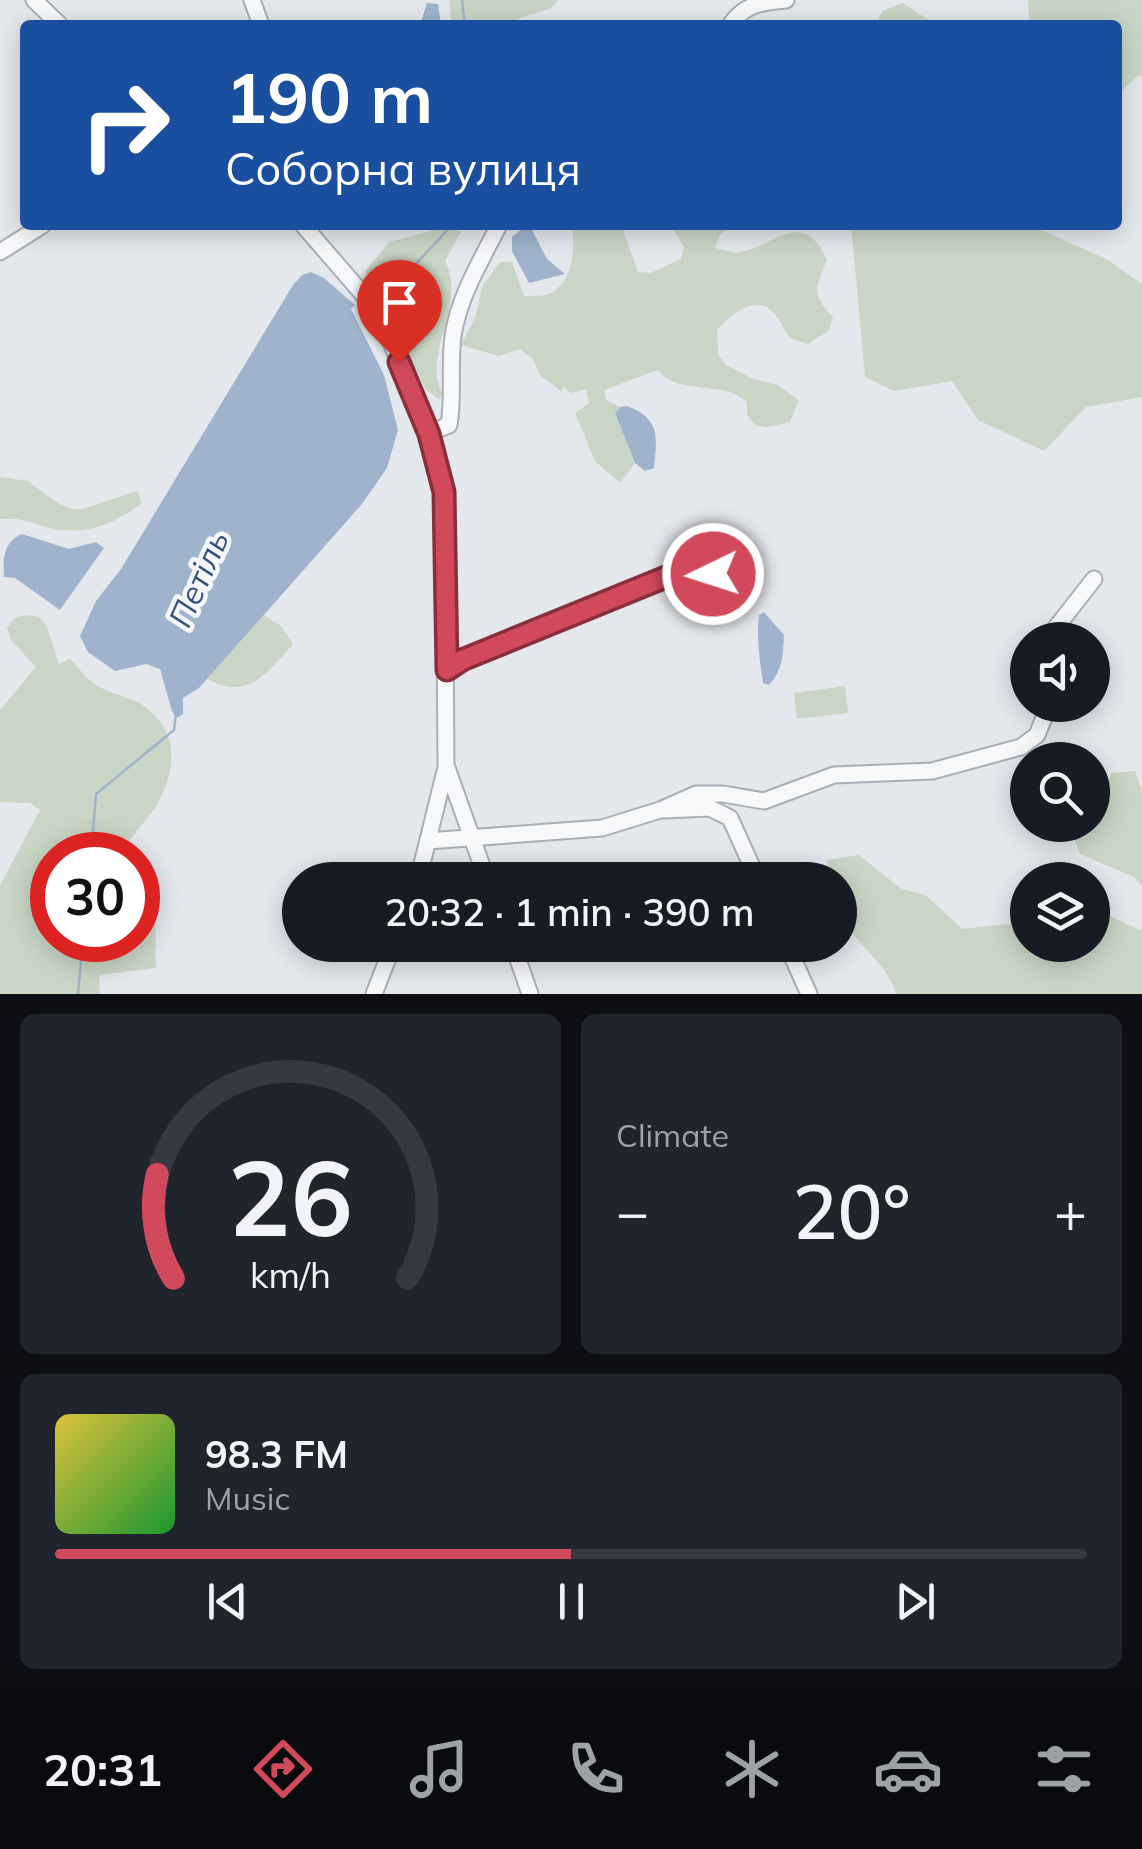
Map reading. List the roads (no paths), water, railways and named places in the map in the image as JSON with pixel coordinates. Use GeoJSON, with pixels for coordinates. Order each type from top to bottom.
{"type":"FeatureCollection","features":[{"type":"Feature","properties":{"kind":"street"},"geometry":{"type":"LineString","coordinates":[[34,0],[55,20]]}},
{"type":"Feature","properties":{"kind":"street"},"geometry":{"type":"LineString","coordinates":[[734,20],[740,11],[757,3],[786,0]]}},
{"type":"Feature","properties":{"kind":"street"},"geometry":{"type":"LineString","coordinates":[[0,252],[35,230]]}},
{"type":"Feature","properties":{"kind":"street"},"geometry":{"type":"LineString","coordinates":[[307,230],[367,299],[386,333],[429,434],[444,492],[446,765],[423,862]]}},
{"type":"Feature","properties":{"kind":"street"},"geometry":{"type":"LineString","coordinates":[[429,434],[450,425],[453,338],[458,314],[496,230]]}},
{"type":"Feature","properties":{"kind":"street"},"geometry":{"type":"LineString","coordinates":[[447,670],[462,660],[683,570],[713,574]]}},
{"type":"Feature","properties":{"kind":"street"},"geometry":{"type":"LineString","coordinates":[[1060,622],[1094,579]]}},
{"type":"Feature","properties":{"kind":"street"},"geometry":{"type":"LineString","coordinates":[[428,841],[602,828],[696,794],[764,801],[834,775],[932,772],[1021,746],[1037,734],[1042,722]]}},
{"type":"Feature","properties":{"kind":"street"},"geometry":{"type":"LineString","coordinates":[[446,765],[480,862]]}},
{"type":"Feature","properties":{"kind":"street"},"geometry":{"type":"LineString","coordinates":[[660,810],[710,808],[730,818],[750,862]]}},
{"type":"Feature","properties":{"kind":"street"},"geometry":{"type":"LineString","coordinates":[[374,994],[386,962]]}},
{"type":"Feature","properties":{"kind":"street"},"geometry":{"type":"LineString","coordinates":[[519,962],[530,994]]}},
{"type":"Feature","properties":{"kind":"street"},"geometry":{"type":"LineString","coordinates":[[795,962],[809,994]]}},
{"type":"Feature","properties":{"kind":"water"},"geometry":{"type":"Polygon","coordinates":[[[427,3],[438,4],[440,20],[422,20],[427,3]]]}},
{"type":"Feature","properties":{"kind":"water"},"geometry":{"type":"Polygon","coordinates":[[[521,230],[532,230],[547,259],[565,274],[529,283],[512,251],[512,237],[521,230]]]}},
{"type":"Feature","properties":{"kind":"water"},"geometry":{"type":"Polygon","coordinates":[[[311,272],[355,305],[351,309],[384,375],[398,430],[387,468],[362,504],[199,688],[183,698],[183,714],[177,718],[160,669],[146,664],[115,671],[88,652],[80,636],[96,601],[121,569],[293,285],[311,272]]]}},
{"type":"Feature","properties":{"kind":"water"},"geometry":{"type":"Polygon","coordinates":[[[627,406],[651,423],[656,447],[654,468],[645,471],[635,463],[615,413],[627,406]]]}},
{"type":"Feature","properties":{"kind":"water"},"geometry":{"type":"Polygon","coordinates":[[[22,534],[69,549],[96,542],[104,548],[60,610],[15,578],[4,577],[8,546],[22,534]]]}},
{"type":"Feature","properties":{"kind":"water"},"geometry":{"type":"Polygon","coordinates":[[[764,612],[784,635],[780,668],[769,685],[763,683],[758,641],[759,615],[764,612]]]}},
{"type":"Feature","properties":{"kind":"waterway","name":"Петіль"},"geometry":{"type":"LineString","coordinates":[[462,0],[464,20]]}},
{"type":"Feature","properties":{"kind":"waterway","name":"Петіль"},"geometry":{"type":"LineString","coordinates":[[382,289],[415,265],[447,230]]}},
{"type":"Feature","properties":{"kind":"waterway","name":"Петіль"},"geometry":{"type":"LineString","coordinates":[[93,832],[96,794],[174,730],[176,713]]}},
{"type":"Feature","properties":{"kind":"waterway","name":"Петіль"},"geometry":{"type":"LineString","coordinates":[[78,994],[81,962]]}}]}
